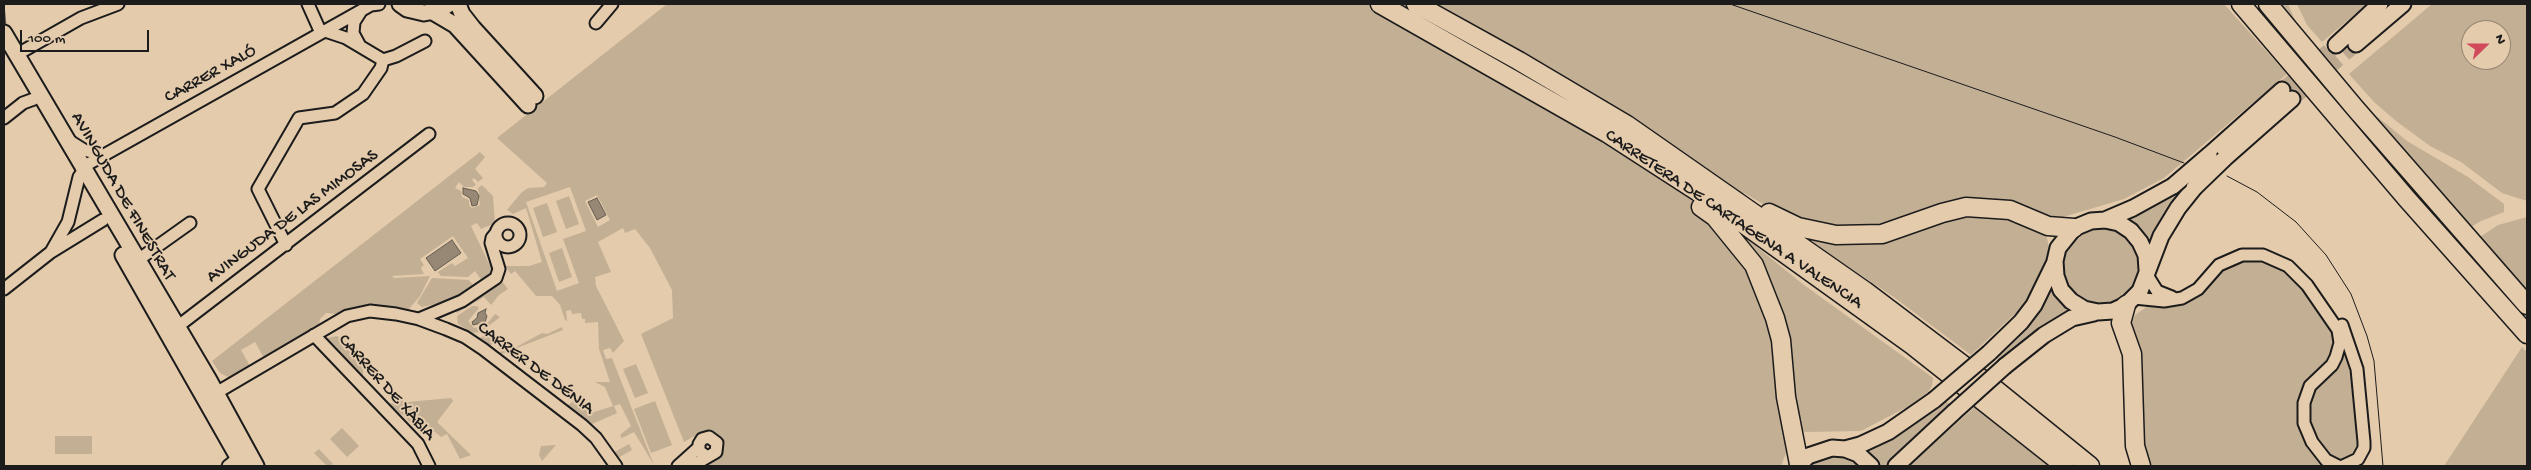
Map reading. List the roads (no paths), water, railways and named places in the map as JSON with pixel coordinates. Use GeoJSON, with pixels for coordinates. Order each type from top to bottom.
{"type":"FeatureCollection","features":[{"type":"Feature","properties":{"kind":"highway","name":"CARRETERA DE CARTAGENA A VALENCIA"},"geometry":{"type":"LineString","coordinates":[[1380,4],[1607,133],[1706,198],[1912,345],[2064,466]]}},
{"type":"Feature","properties":{"kind":"highway","name":"CARRETERA DE CARTAGENA A VALENCIA"},"geometry":{"type":"LineString","coordinates":[[1416,4],[1519,61],[1627,125],[1865,291],[1996,390],[2090,466]]}},
{"type":"Feature","properties":{"kind":"highway"},"geometry":{"type":"LineString","coordinates":[[2241,4],[2425,220],[2527,334]]}},
{"type":"Feature","properties":{"kind":"highway"},"geometry":{"type":"LineString","coordinates":[[2268,4],[2428,193],[2527,305]]}},
{"type":"Feature","properties":{"kind":"highway"},"geometry":{"type":"LineString","coordinates":[[1509,76],[1715,216],[1737,242],[1754,265],[1775,318],[1781,340],[1786,397],[1798,465]]}},
{"type":"Feature","properties":{"kind":"highway"},"geometry":{"type":"LineString","coordinates":[[1627,125],[1685,159],[1755,205],[1785,222],[1812,231],[1836,235],[1873,235],[1966,207],[2010,210],[2048,226],[2074,228]]}},
{"type":"Feature","properties":{"kind":"highway"},"geometry":{"type":"LineString","coordinates":[[2130,302],[2121,323],[2132,354],[2135,446],[2141,466]]}},
{"type":"Feature","properties":{"kind":"main road"},"geometry":{"type":"LineString","coordinates":[[399,4],[416,12],[433,12],[449,4]]}},
{"type":"Feature","properties":{"kind":"main road"},"geometry":{"type":"LineString","coordinates":[[433,12],[455,26],[531,101],[472,28],[462,14],[458,4]]}},
{"type":"Feature","properties":{"kind":"main road"},"geometry":{"type":"LineString","coordinates":[[2336,45],[2380,4]]}},
{"type":"Feature","properties":{"kind":"main road"},"geometry":{"type":"LineString","coordinates":[[2356,44],[2403,4]]}},
{"type":"Feature","properties":{"kind":"main road","name":"AVINGUDA DE FINESTRAT"},"geometry":{"type":"LineString","coordinates":[[4,34],[10,51],[34,99],[87,165],[103,220],[207,386]]}},
{"type":"Feature","properties":{"kind":"main road","name":"AVINGUDA DE FINESTRAT"},"geometry":{"type":"LineString","coordinates":[[10,51],[66,138],[87,165],[104,203],[177,327],[207,386]]}},
{"type":"Feature","properties":{"kind":"main road"},"geometry":{"type":"LineString","coordinates":[[1896,466],[2005,366],[2044,335],[2072,318],[2098,312],[2113,311],[2130,302],[2147,272],[2161,236],[2178,208],[2194,188],[2287,94],[2209,155],[2173,186],[2133,208],[2105,220]]}},
{"type":"Feature","properties":{"kind":"main road"},"geometry":{"type":"LineString","coordinates":[[1798,465],[1820,450],[1844,449],[1860,445],[1888,432],[1934,400],[1989,353],[2021,322],[2034,306],[2046,284],[2058,248],[2074,228],[2090,221],[2105,220],[2119,223],[2131,231],[2140,242],[2146,255],[2147,272]]}},
{"type":"Feature","properties":{"kind":"main road"},"geometry":{"type":"LineString","coordinates":[[2055,261],[2056,276],[2061,290],[2071,301],[2084,309],[2098,312]]}},
{"type":"Feature","properties":{"kind":"main road"},"geometry":{"type":"LineString","coordinates":[[207,386],[243,459]]}},
{"type":"Feature","properties":{"kind":"main road"},"geometry":{"type":"LineString","coordinates":[[207,386],[243,459]]}},
{"type":"Feature","properties":{"kind":"main road"},"geometry":{"type":"LineString","coordinates":[[1844,449],[1858,454],[1870,466]]}},
{"type":"Feature","properties":{"kind":"street"},"geometry":{"type":"LineString","coordinates":[[10,51],[82,18],[118,4]]}},
{"type":"Feature","properties":{"kind":"street"},"geometry":{"type":"LineString","coordinates":[[308,4],[323,32],[338,34],[382,64]]}},
{"type":"Feature","properties":{"kind":"street","name":"CARRER XALÓ"},"geometry":{"type":"LineString","coordinates":[[87,165],[374,4]]}},
{"type":"Feature","properties":{"kind":"street"},"geometry":{"type":"LineString","coordinates":[[596,23],[612,4]]}},
{"type":"Feature","properties":{"kind":"street"},"geometry":{"type":"LineString","coordinates":[[361,11],[354,22],[353,33],[361,48]]}},
{"type":"Feature","properties":{"kind":"street"},"geometry":{"type":"LineString","coordinates":[[286,245],[258,189],[299,118],[335,113],[363,94],[382,64],[425,41]]}},
{"type":"Feature","properties":{"kind":"street"},"geometry":{"type":"LineString","coordinates":[[4,118],[23,103],[34,99]]}},
{"type":"Feature","properties":{"kind":"street","name":"AVINGUDA DE LAS MIMOSAS"},"geometry":{"type":"LineString","coordinates":[[177,327],[429,134]]}},
{"type":"Feature","properties":{"kind":"street"},"geometry":{"type":"LineString","coordinates":[[66,138],[84,150],[87,165],[96,179],[118,228]]}},
{"type":"Feature","properties":{"kind":"street"},"geometry":{"type":"LineString","coordinates":[[51,252],[68,222],[87,165]]}},
{"type":"Feature","properties":{"kind":"street","name":"AVINGUDA DE FINESTRAT"},"geometry":{"type":"LineString","coordinates":[[104,203],[103,220],[108,220],[118,228]]}},
{"type":"Feature","properties":{"kind":"street"},"geometry":{"type":"LineString","coordinates":[[4,289],[51,252],[103,220]]}},
{"type":"Feature","properties":{"kind":"street"},"geometry":{"type":"LineString","coordinates":[[138,260],[190,224]]}},
{"type":"Feature","properties":{"kind":"street"},"geometry":{"type":"LineString","coordinates":[[419,319],[462,301],[496,278],[499,269],[498,250],[491,244],[499,227],[506,224],[513,225],[518,230],[520,238],[516,244],[498,250]]}},
{"type":"Feature","properties":{"kind":"street"},"geometry":{"type":"LineString","coordinates":[[2147,272],[2157,291],[2169,297],[2180,295],[2192,289],[2218,260],[2243,250],[2273,253],[2297,267],[2343,326],[2357,368],[2364,448],[2358,459],[2343,466]]}},
{"type":"Feature","properties":{"kind":"street"},"geometry":{"type":"LineString","coordinates":[[2130,302],[2164,301],[2182,298],[2198,289],[2219,265],[2231,258],[2248,254],[2272,257],[2294,271],[2332,318],[2338,330],[2340,343],[2336,357],[2332,365],[2310,386],[2304,403],[2304,423],[2312,442],[2326,460],[2338,466]]}},
{"type":"Feature","properties":{"kind":"street","name":"CARRER DE DÉNIA"},"geometry":{"type":"LineString","coordinates":[[207,386],[314,335],[347,316],[370,311],[419,319],[465,337],[483,349],[582,425],[596,438],[616,466]]}},
{"type":"Feature","properties":{"kind":"street","name":"CARRER DE XÀBIA"},"geometry":{"type":"LineString","coordinates":[[314,335],[418,444],[429,466]]}},
{"type":"Feature","properties":{"kind":"street"},"geometry":{"type":"LineString","coordinates":[[678,466],[702,452],[692,466]]}},
{"type":"Feature","properties":{"kind":"waterway"},"geometry":{"type":"LineString","coordinates":[[4,12],[5,23]]}},
{"type":"Feature","properties":{"kind":"tunnel"},"geometry":{"type":"LineString","coordinates":[[2292,99],[2356,44]]}},
{"type":"Feature","properties":{"kind":"tunnel"},"geometry":{"type":"LineString","coordinates":[[2282,90],[2336,45]]}},
{"type":"Feature","properties":{"kind":"tram line"},"geometry":{"type":"LineString","coordinates":[[1730,4],[2115,137],[2184,163]]}},
{"type":"Feature","properties":{"kind":"tram line"},"geometry":{"type":"LineString","coordinates":[[2227,176],[2257,192],[2296,222],[2326,255],[2351,294],[2374,361],[2383,466]]}}]}
